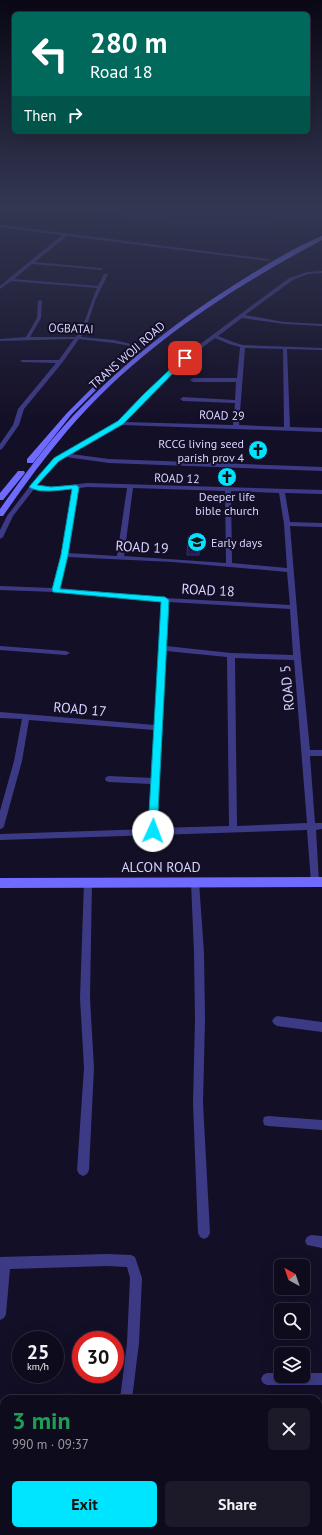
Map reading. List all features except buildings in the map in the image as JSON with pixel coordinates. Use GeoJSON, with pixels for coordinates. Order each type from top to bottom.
{"type":"FeatureCollection","features":[{"type":"Feature","properties":{"kind":"main road","name":"TRANS WOJI ROAD"},"geometry":{"type":"LineString","coordinates":[[0,514],[42,457],[104,388],[149,347],[198,307],[241,278]]}},
{"type":"Feature","properties":{"kind":"main road","name":"TRANS WOJI ROAD"},"geometry":{"type":"LineString","coordinates":[[221,291],[245,278]]}},
{"type":"Feature","properties":{"kind":"main road","name":"TRANS WOJI ROAD"},"geometry":{"type":"LineString","coordinates":[[0,498],[69,414],[93,390],[169,324],[198,307]]}},
{"type":"Feature","properties":{"kind":"main road","name":"ALCON ROAD"},"geometry":{"type":"LineString","coordinates":[[0,883],[318,882]]}},
{"type":"Feature","properties":{"kind":"street"},"geometry":{"type":"LineString","coordinates":[[0,288],[15,278]]}},
{"type":"Feature","properties":{"kind":"street"},"geometry":{"type":"LineString","coordinates":[[0,448],[16,425],[21,409],[79,338],[105,278]]}},
{"type":"Feature","properties":{"kind":"street"},"geometry":{"type":"LineString","coordinates":[[0,537],[10,516],[32,487],[56,460],[88,440],[120,423],[185,358],[240,316],[295,278]]}},
{"type":"Feature","properties":{"kind":"street"},"geometry":{"type":"LineString","coordinates":[[12,280],[100,287]]}},
{"type":"Feature","properties":{"kind":"street"},"geometry":{"type":"LineString","coordinates":[[28,337],[39,318],[40,301]]}},
{"type":"Feature","properties":{"kind":"street"},"geometry":{"type":"LineString","coordinates":[[240,316],[284,324],[322,325]]}},
{"type":"Feature","properties":{"kind":"street"},"geometry":{"type":"LineString","coordinates":[[215,336],[231,343],[243,346],[322,349]]}},
{"type":"Feature","properties":{"kind":"street","name":"OGBATAI"},"geometry":{"type":"LineString","coordinates":[[0,340],[28,337],[79,338],[106,340],[141,347]]}},
{"type":"Feature","properties":{"kind":"street"},"geometry":{"type":"LineString","coordinates":[[236,426],[243,346]]}},
{"type":"Feature","properties":{"kind":"street"},"geometry":{"type":"LineString","coordinates":[[285,348],[287,428]]}},
{"type":"Feature","properties":{"kind":"street"},"geometry":{"type":"LineString","coordinates":[[22,361],[60,362]]}},
{"type":"Feature","properties":{"kind":"street"},"geometry":{"type":"LineString","coordinates":[[193,380],[239,380]]}},
{"type":"Feature","properties":{"kind":"street"},"geometry":{"type":"LineString","coordinates":[[183,399],[238,402]]}},
{"type":"Feature","properties":{"kind":"street","name":"ROAD 29"},"geometry":{"type":"LineString","coordinates":[[120,423],[322,430]]}},
{"type":"Feature","properties":{"kind":"street"},"geometry":{"type":"LineString","coordinates":[[65,455],[109,461],[322,469]]}},
{"type":"Feature","properties":{"kind":"street","name":"ROAD 12"},"geometry":{"type":"LineString","coordinates":[[32,487],[51,489],[87,485],[322,492]]}},
{"type":"Feature","properties":{"kind":"street"},"geometry":{"type":"LineString","coordinates":[[55,590],[64,555],[76,487]]}},
{"type":"Feature","properties":{"kind":"street"},"geometry":{"type":"LineString","coordinates":[[120,558],[130,487]]}},
{"type":"Feature","properties":{"kind":"street"},"geometry":{"type":"LineString","coordinates":[[228,490],[229,565]]}},
{"type":"Feature","properties":{"kind":"street","name":"ROAD 5"},"geometry":{"type":"LineString","coordinates":[[282,491],[287,524],[297,658],[318,882]]}},
{"type":"Feature","properties":{"kind":"street"},"geometry":{"type":"LineString","coordinates":[[287,524],[322,525]]}},
{"type":"Feature","properties":{"kind":"street","name":"ROAD 19"},"geometry":{"type":"LineString","coordinates":[[64,555],[290,570]]}},
{"type":"Feature","properties":{"kind":"street","name":"ROAD 18"},"geometry":{"type":"LineString","coordinates":[[0,588],[55,590],[165,600],[294,607]]}},
{"type":"Feature","properties":{"kind":"street"},"geometry":{"type":"LineString","coordinates":[[153,831],[165,600]]}},
{"type":"Feature","properties":{"kind":"street"},"geometry":{"type":"LineString","coordinates":[[0,648],[66,653]]}},
{"type":"Feature","properties":{"kind":"street"},"geometry":{"type":"LineString","coordinates":[[163,648],[231,655],[297,658]]}},
{"type":"Feature","properties":{"kind":"street"},"geometry":{"type":"LineString","coordinates":[[231,655],[233,829]]}},
{"type":"Feature","properties":{"kind":"street","name":"ROAD 17"},"geometry":{"type":"LineString","coordinates":[[0,715],[158,728]]}},
{"type":"Feature","properties":{"kind":"street"},"geometry":{"type":"LineString","coordinates":[[0,826],[18,761],[26,718]]}},
{"type":"Feature","properties":{"kind":"street"},"geometry":{"type":"LineString","coordinates":[[306,752],[322,752]]}},
{"type":"Feature","properties":{"kind":"street"},"geometry":{"type":"LineString","coordinates":[[109,779],[155,781]]}},
{"type":"Feature","properties":{"kind":"street"},"geometry":{"type":"LineString","coordinates":[[0,837],[322,826]]}},
{"type":"Feature","properties":{"kind":"street"},"geometry":{"type":"LineString","coordinates":[[83,1170],[89,1068],[85,998],[88,882]]}},
{"type":"Feature","properties":{"kind":"street"},"geometry":{"type":"LineString","coordinates":[[194,882],[199,953],[200,1019],[198,1103],[204,1233]]}},
{"type":"Feature","properties":{"kind":"street"},"geometry":{"type":"LineString","coordinates":[[277,1021],[322,1027]]}},
{"type":"Feature","properties":{"kind":"street"},"geometry":{"type":"LineString","coordinates":[[268,1121],[322,1125]]}},
{"type":"Feature","properties":{"kind":"street"},"geometry":{"type":"LineString","coordinates":[[0,1314],[3,1263],[107,1260],[131,1261],[136,1278],[133,1343],[126,1395]]}},
{"type":"Feature","properties":{"kind":"street"},"geometry":{"type":"LineString","coordinates":[[267,1379],[322,1379]]}},
{"type":"Feature","properties":{"kind":"place","name":"RCCG living seed parish prov 4"},"geometry":{"type":"Point","coordinates":[258,450]}},
{"type":"Feature","properties":{"kind":"place","name":"Deeper life bible church"},"geometry":{"type":"Point","coordinates":[227,477]}},
{"type":"Feature","properties":{"kind":"place","name":"Early days"},"geometry":{"type":"Point","coordinates":[197,542]}},
{"type":"Feature","properties":{"kind":"route"},"geometry":{"type":"LineString","coordinates":[[153,831],[165,600],[55,590],[64,555],[76,487],[51,489],[32,487],[56,460],[88,440],[120,423],[185,358]]}}]}
